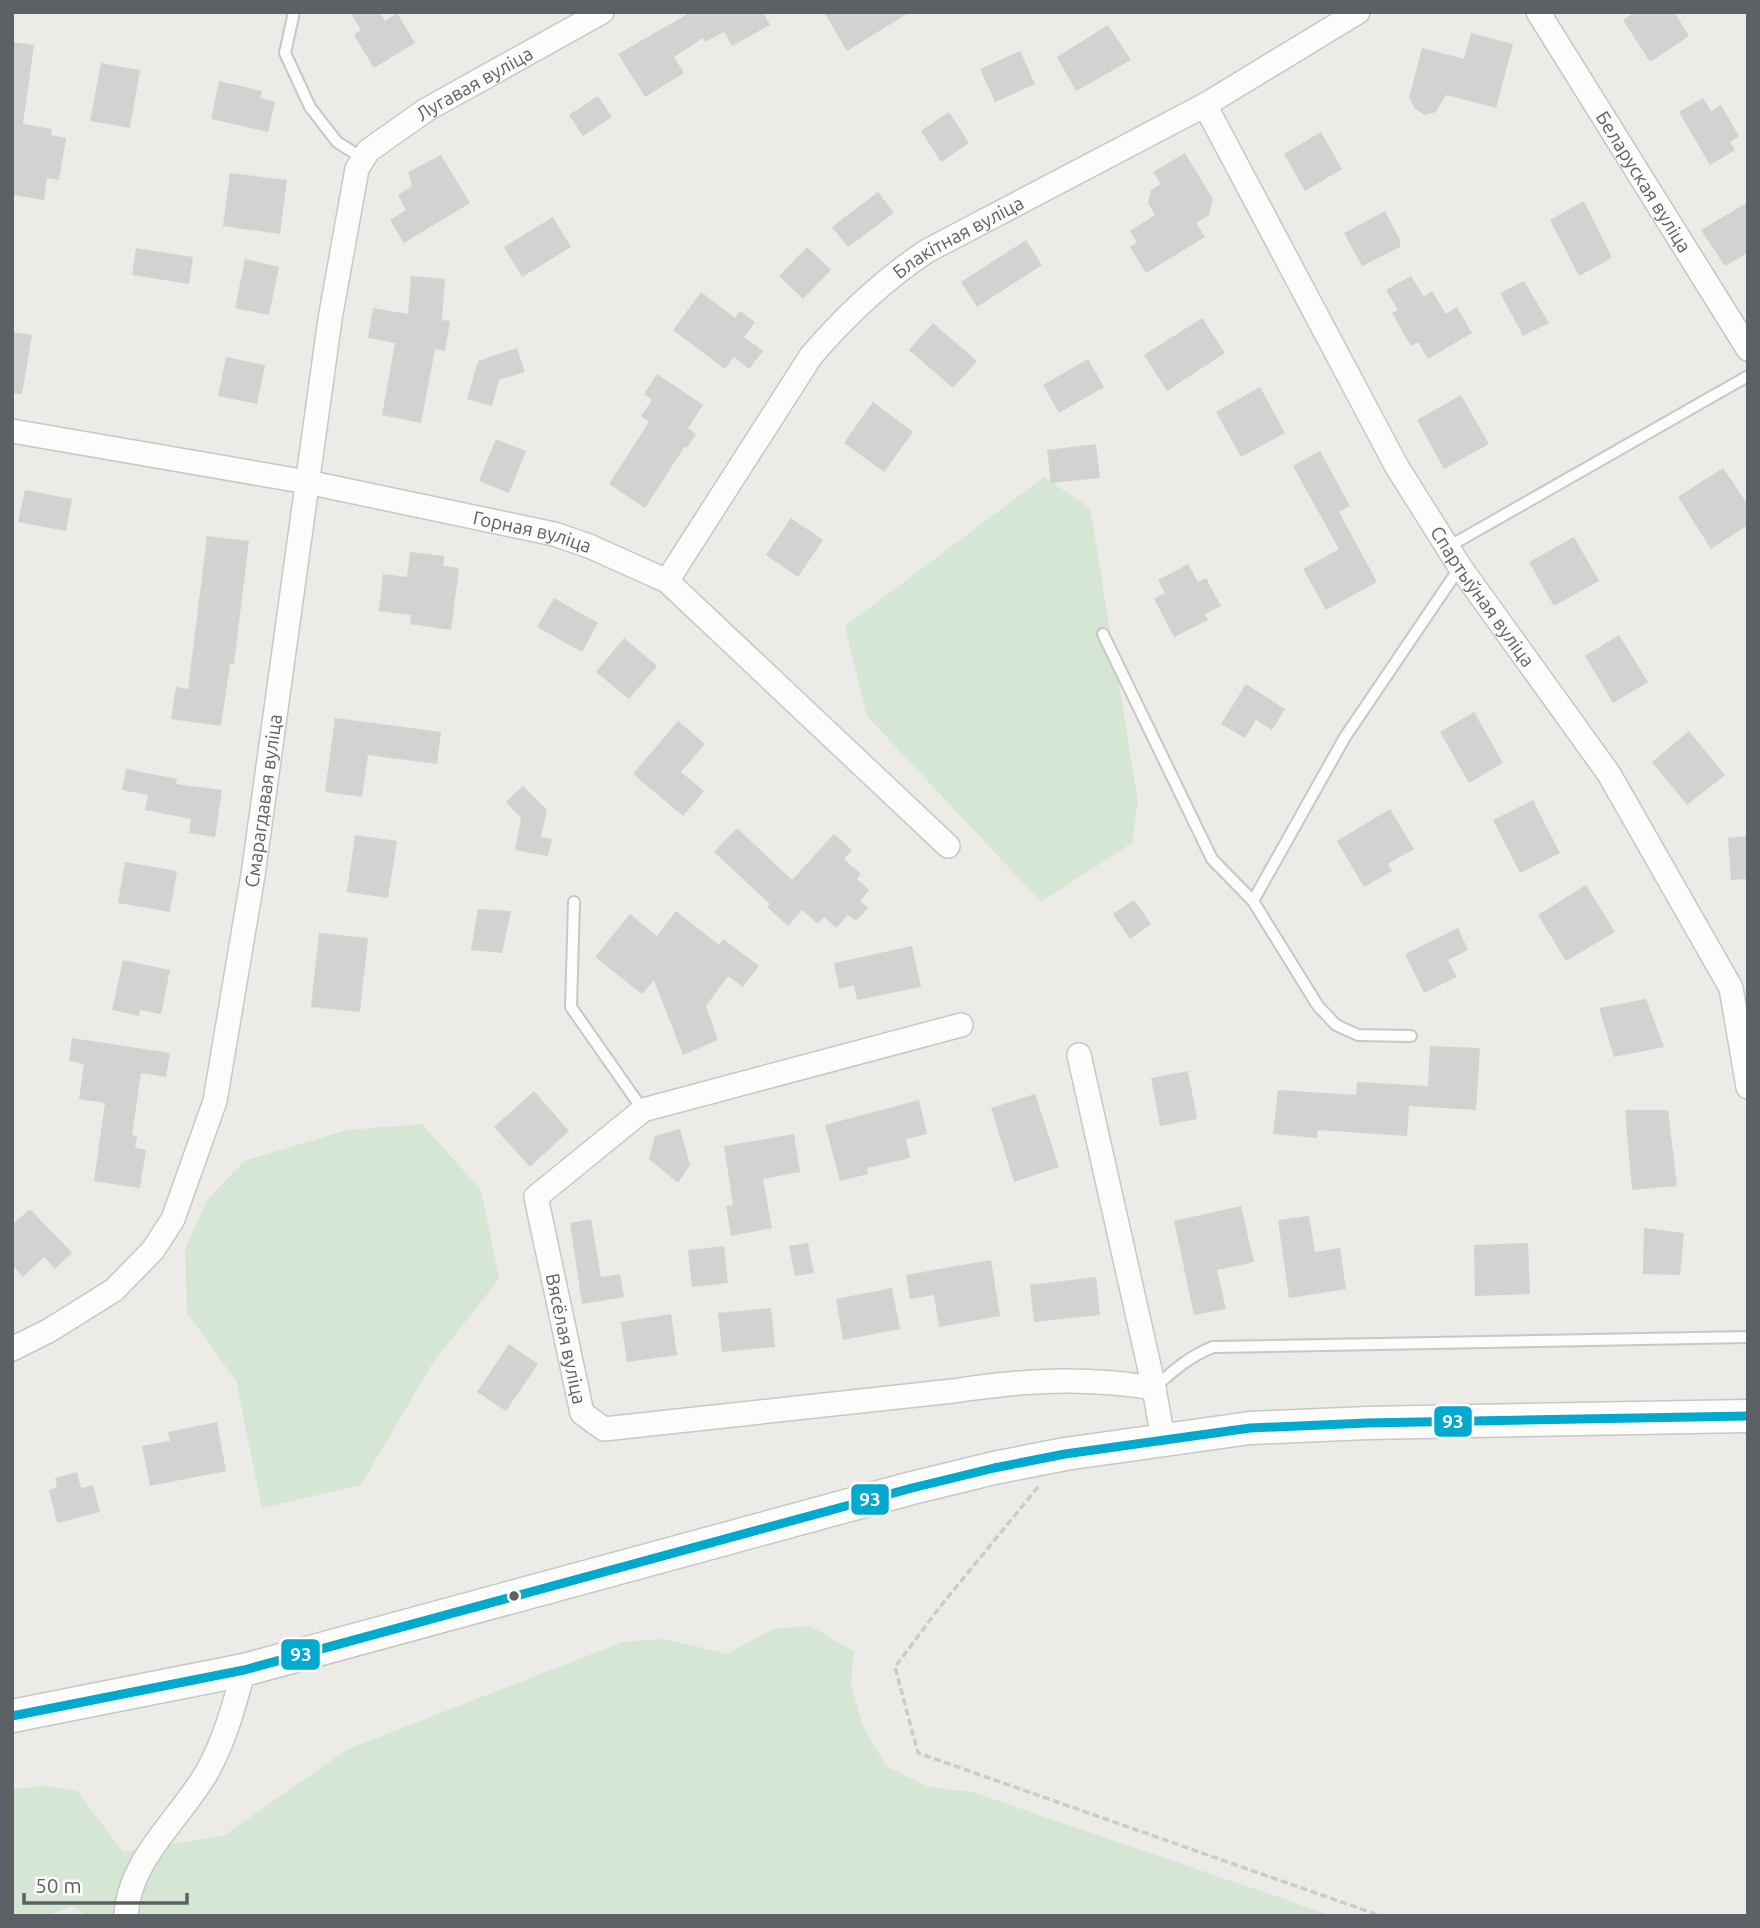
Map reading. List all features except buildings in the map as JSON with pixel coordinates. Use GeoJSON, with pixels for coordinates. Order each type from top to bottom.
{"type":"FeatureCollection","features":[{"type":"Feature","properties":{"kind":"street","name":"Лугавая вуліца"},"geometry":{"type":"LineString","coordinates":[[360,164],[368,151],[426,110],[602,12]]}},
{"type":"Feature","properties":{"kind":"street","name":"Блакітная вуліца"},"geometry":{"type":"LineString","coordinates":[[667,581],[811,356],[863,299],[892,275],[927,251],[1205,105],[1358,12]]}},
{"type":"Feature","properties":{"kind":"street","name":"Беларуская вуліца"},"geometry":{"type":"LineString","coordinates":[[1538,12],[1748,349]]}},
{"type":"Feature","properties":{"kind":"street","name":"Спартыўная вуліца"},"geometry":{"type":"LineString","coordinates":[[1205,105],[1397,467],[1460,567],[1609,774],[1731,988],[1748,1087]]}},
{"type":"Feature","properties":{"kind":"street","name":"Смарагдавая вуліца"},"geometry":{"type":"LineString","coordinates":[[12,1349],[50,1330],[114,1290],[153,1250],[173,1219],[215,1101],[253,875],[330,319],[360,164]]}},
{"type":"Feature","properties":{"kind":"street","name":"Горная вуліца"},"geometry":{"type":"LineString","coordinates":[[12,431],[307,482],[554,534],[589,546],[667,581],[948,846]]}},
{"type":"Feature","properties":{"kind":"street","name":"Вясёлая вуліца"},"geometry":{"type":"LineString","coordinates":[[961,1025],[643,1110],[536,1197],[582,1413],[604,1429],[953,1391],[1011,1382],[1112,1381],[1154,1388]]}},
{"type":"Feature","properties":{"kind":"street"},"geometry":{"type":"LineString","coordinates":[[1079,1055],[1154,1388],[1163,1439]]}},
{"type":"Feature","properties":{"kind":"street"},"geometry":{"type":"LineString","coordinates":[[12,1716],[244,1670],[994,1468],[1163,1439],[1250,1428],[1367,1423],[1748,1416]]}},
{"type":"Feature","properties":{"kind":"street"},"geometry":{"type":"LineString","coordinates":[[126,1916],[128,1895],[135,1876],[193,1796],[224,1739],[244,1670]]}},
{"type":"Feature","properties":{"kind":"lane"},"geometry":{"type":"LineString","coordinates":[[294,12],[285,53],[310,107],[337,142],[360,164]]}},
{"type":"Feature","properties":{"kind":"lane"},"geometry":{"type":"LineString","coordinates":[[1447,547],[1748,376]]}},
{"type":"Feature","properties":{"kind":"lane"},"geometry":{"type":"LineString","coordinates":[[1252,901],[1345,737],[1460,567]]}},
{"type":"Feature","properties":{"kind":"lane"},"geometry":{"type":"LineString","coordinates":[[1102,634],[1212,859],[1252,901],[1318,1006],[1336,1026],[1358,1035],[1410,1036]]}},
{"type":"Feature","properties":{"kind":"lane"},"geometry":{"type":"LineString","coordinates":[[574,902],[571,1007],[643,1110]]}},
{"type":"Feature","properties":{"kind":"lane"},"geometry":{"type":"LineString","coordinates":[[1154,1388],[1183,1362],[1213,1346],[1748,1337]]}},
{"type":"Feature","properties":{"kind":"path"},"geometry":{"type":"LineString","coordinates":[[1040,1485],[939,1608],[895,1667],[918,1754],[1381,1916]]}},
{"type":"Feature","properties":{"kind":"green space"},"geometry":{"type":"Polygon","coordinates":[[[1044,477],[1090,508],[1138,801],[1132,843],[1041,902],[867,716],[845,626],[1044,477]]]}},
{"type":"Feature","properties":{"kind":"green space"},"geometry":{"type":"Polygon","coordinates":[[[422,1124],[481,1190],[499,1279],[432,1364],[361,1485],[262,1508],[236,1381],[187,1313],[185,1249],[207,1200],[244,1161],[347,1130],[422,1124]]]}},
{"type":"Feature","properties":{"kind":"green space"},"geometry":{"type":"Polygon","coordinates":[[[810,1626],[854,1651],[851,1684],[863,1726],[886,1766],[930,1787],[972,1792],[1333,1916],[87,1916],[73,1906],[45,1916],[12,1916],[12,1789],[44,1786],[77,1791],[123,1852],[223,1836],[348,1749],[623,1642],[665,1639],[727,1654],[773,1629],[810,1626]]]}},
{"type":"Feature","properties":{"kind":"transit line","name":"93"},"geometry":{"type":"LineString","coordinates":[[12,1716],[244,1670],[912,1488],[1065,1454],[1250,1428],[1367,1423],[1748,1416]]}}]}
